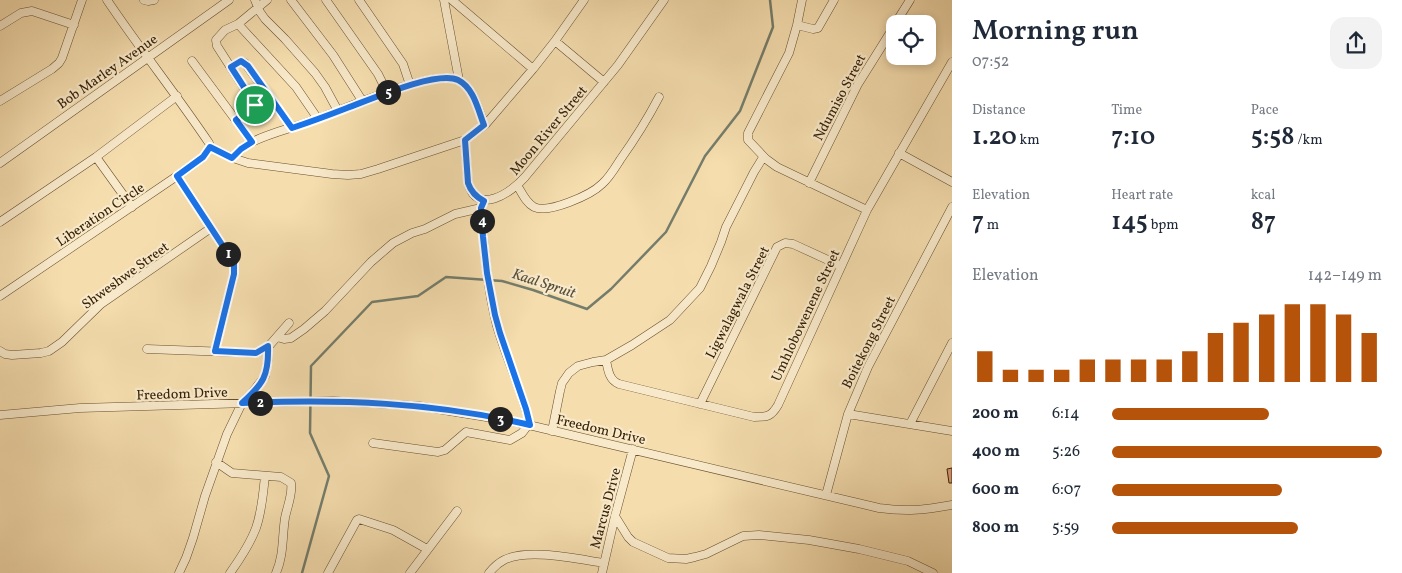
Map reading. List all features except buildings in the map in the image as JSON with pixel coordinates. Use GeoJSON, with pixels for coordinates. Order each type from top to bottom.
{"type":"FeatureCollection","features":[{"type":"Feature","properties":{"kind":"street"},"geometry":{"type":"LineString","coordinates":[[0,101],[58,65],[82,0]]}},
{"type":"Feature","properties":{"kind":"street"},"geometry":{"type":"LineString","coordinates":[[144,0],[154,0]]}},
{"type":"Feature","properties":{"kind":"street","name":"Bob Marley Avenue"},"geometry":{"type":"LineString","coordinates":[[0,163],[229,0]]}},
{"type":"Feature","properties":{"kind":"street"},"geometry":{"type":"LineString","coordinates":[[255,0],[267,22],[315,73],[338,111]]}},
{"type":"Feature","properties":{"kind":"street"},"geometry":{"type":"LineString","coordinates":[[236,120],[255,105],[217,46],[216,40],[225,30],[238,24],[267,0]]}},
{"type":"Feature","properties":{"kind":"street"},"geometry":{"type":"LineString","coordinates":[[290,0],[333,55],[363,102]]}},
{"type":"Feature","properties":{"kind":"street"},"geometry":{"type":"LineString","coordinates":[[326,0],[375,69],[387,92]]}},
{"type":"Feature","properties":{"kind":"street"},"geometry":{"type":"LineString","coordinates":[[359,0],[400,59],[410,85]]}},
{"type":"Feature","properties":{"kind":"street"},"geometry":{"type":"LineString","coordinates":[[444,0],[459,80]]}},
{"type":"Feature","properties":{"kind":"street"},"geometry":{"type":"LineString","coordinates":[[452,0],[533,69]]}},
{"type":"Feature","properties":{"kind":"street"},"geometry":{"type":"LineString","coordinates":[[108,1],[210,147],[245,162],[348,175],[361,174],[378,169],[465,140],[484,125],[533,69],[584,0]]}},
{"type":"Feature","properties":{"kind":"street"},"geometry":{"type":"LineString","coordinates":[[604,82],[664,0]]}},
{"type":"Feature","properties":{"kind":"street"},"geometry":{"type":"LineString","coordinates":[[802,0],[789,53],[747,138],[749,143],[777,167],[867,210]]}},
{"type":"Feature","properties":{"kind":"street"},"geometry":{"type":"LineString","coordinates":[[797,25],[817,29],[834,0]]}},
{"type":"Feature","properties":{"kind":"street","name":"Ndumiso Street"},"geometry":{"type":"LineString","coordinates":[[901,15],[910,0]]}},
{"type":"Feature","properties":{"kind":"street"},"geometry":{"type":"LineString","coordinates":[[0,26],[21,13],[32,11],[74,25]]}},
{"type":"Feature","properties":{"kind":"street"},"geometry":{"type":"LineString","coordinates":[[238,24],[300,92],[318,119]]}},
{"type":"Feature","properties":{"kind":"street","name":"Ndumiso Street"},"geometry":{"type":"LineString","coordinates":[[809,183],[858,84],[886,39]]}},
{"type":"Feature","properties":{"kind":"street","name":"Moon River Street"},"geometry":{"type":"LineString","coordinates":[[277,337],[290,338],[304,329],[325,311],[376,257],[393,243],[455,214],[494,199],[526,178],[604,82],[555,41]]}},
{"type":"Feature","properties":{"kind":"street"},"geometry":{"type":"LineString","coordinates":[[192,61],[252,142]]}},
{"type":"Feature","properties":{"kind":"street"},"geometry":{"type":"LineString","coordinates":[[231,67],[241,61],[245,63],[292,128]]}},
{"type":"Feature","properties":{"kind":"street","name":"Umhlobowenene Street"},"geometry":{"type":"LineString","coordinates":[[606,360],[610,376],[616,383],[754,417],[770,415],[778,405],[867,210],[952,62]]}},
{"type":"Feature","properties":{"kind":"street"},"geometry":{"type":"LineString","coordinates":[[232,158],[252,142],[387,92],[439,78],[459,80],[469,89],[484,125]]}},
{"type":"Feature","properties":{"kind":"street"},"geometry":{"type":"LineString","coordinates":[[0,222],[96,157],[176,96]]}},
{"type":"Feature","properties":{"kind":"street"},"geometry":{"type":"LineString","coordinates":[[517,185],[528,202],[539,208],[565,204],[598,188],[605,182],[634,142],[660,97]]}},
{"type":"Feature","properties":{"kind":"street"},"geometry":{"type":"LineString","coordinates":[[373,443],[438,452],[445,450],[466,432],[510,440],[522,433],[529,425],[526,409],[495,315],[487,273],[483,204],[470,188],[465,140]]}},
{"type":"Feature","properties":{"kind":"street","name":"Liberation Circle"},"geometry":{"type":"LineString","coordinates":[[0,296],[177,176],[203,157],[210,147]]}},
{"type":"Feature","properties":{"kind":"street"},"geometry":{"type":"LineString","coordinates":[[899,153],[952,182]]}},
{"type":"Feature","properties":{"kind":"street"},"geometry":{"type":"LineString","coordinates":[[96,157],[132,207]]}},
{"type":"Feature","properties":{"kind":"street"},"geometry":{"type":"LineString","coordinates":[[552,431],[562,383],[569,373],[578,366],[606,360],[632,346],[676,314],[700,288],[745,188],[758,164],[766,159]]}},
{"type":"Feature","properties":{"kind":"street"},"geometry":{"type":"LineString","coordinates":[[177,176],[232,259],[235,267],[215,351]]}},
{"type":"Feature","properties":{"kind":"street","name":"Boitekong Street"},"geometry":{"type":"LineString","coordinates":[[826,495],[848,414],[868,367],[952,207]]}},
{"type":"Feature","properties":{"kind":"street","name":"Shweshwe Street"},"geometry":{"type":"LineString","coordinates":[[0,352],[12,355],[49,351],[62,342],[101,304],[211,228]]}},
{"type":"Feature","properties":{"kind":"street","name":"Ligwalagwala Street"},"geometry":{"type":"LineString","coordinates":[[700,404],[777,247],[786,243],[793,244],[841,266]]}},
{"type":"Feature","properties":{"kind":"street"},"geometry":{"type":"LineString","coordinates":[[146,349],[256,353],[268,346],[289,323]]}},
{"type":"Feature","properties":{"kind":"street"},"geometry":{"type":"LineString","coordinates":[[910,424],[952,343]]}},
{"type":"Feature","properties":{"kind":"street"},"geometry":{"type":"LineString","coordinates":[[178,573],[193,538],[226,434],[242,403],[252,394],[265,376],[268,346]]}},
{"type":"Feature","properties":{"kind":"street","name":"Freedom Drive"},"geometry":{"type":"LineString","coordinates":[[0,415],[71,409],[282,402],[333,401],[419,406],[529,425],[892,510],[923,510],[952,505]]}},
{"type":"Feature","properties":{"kind":"street"},"geometry":{"type":"LineString","coordinates":[[848,414],[952,431]]}},
{"type":"Feature","properties":{"kind":"street","name":"Marcus Drive"},"geometry":{"type":"LineString","coordinates":[[602,573],[633,449]]}},
{"type":"Feature","properties":{"kind":"street"},"geometry":{"type":"LineString","coordinates":[[216,462],[232,473],[281,477],[291,483],[283,531],[282,556],[276,573]]}},
{"type":"Feature","properties":{"kind":"street"},"geometry":{"type":"LineString","coordinates":[[230,573],[256,528],[262,504],[264,476]]}},
{"type":"Feature","properties":{"kind":"street"},"geometry":{"type":"LineString","coordinates":[[410,573],[457,511]]}},
{"type":"Feature","properties":{"kind":"street"},"geometry":{"type":"LineString","coordinates":[[615,516],[633,542],[668,558],[686,559],[695,557],[706,554],[743,536],[759,535],[809,540],[859,549],[908,561],[933,573]]}},
{"type":"Feature","properties":{"kind":"street"},"geometry":{"type":"LineString","coordinates":[[328,573],[357,520],[360,519],[393,530],[427,550]]}},
{"type":"Feature","properties":{"kind":"street"},"geometry":{"type":"LineString","coordinates":[[489,573],[503,560],[525,555],[545,555],[604,563]]}},
{"type":"Feature","properties":{"kind":"waterway","name":"Kaal Spruit"},"geometry":{"type":"LineString","coordinates":[[302,573],[329,476],[310,433],[311,366],[372,302],[418,296],[446,277],[502,281],[587,309],[611,289],[666,232],[705,156],[740,111],[773,27],[770,0]]}},
{"type":"Feature","properties":{"kind":"route"},"geometry":{"type":"LineString","coordinates":[[241,61],[248,66],[292,128],[400,87],[439,78],[454,78],[467,87],[484,125],[478,132],[465,140],[468,183],[477,197],[484,201],[481,208],[483,237],[487,273],[495,315],[530,425],[403,404],[333,401],[242,403],[263,381],[267,368],[268,346],[256,353],[215,351],[235,267],[232,259],[177,176],[203,157],[210,147],[232,158],[252,142],[236,120],[255,105],[231,67],[241,61]]}}]}
